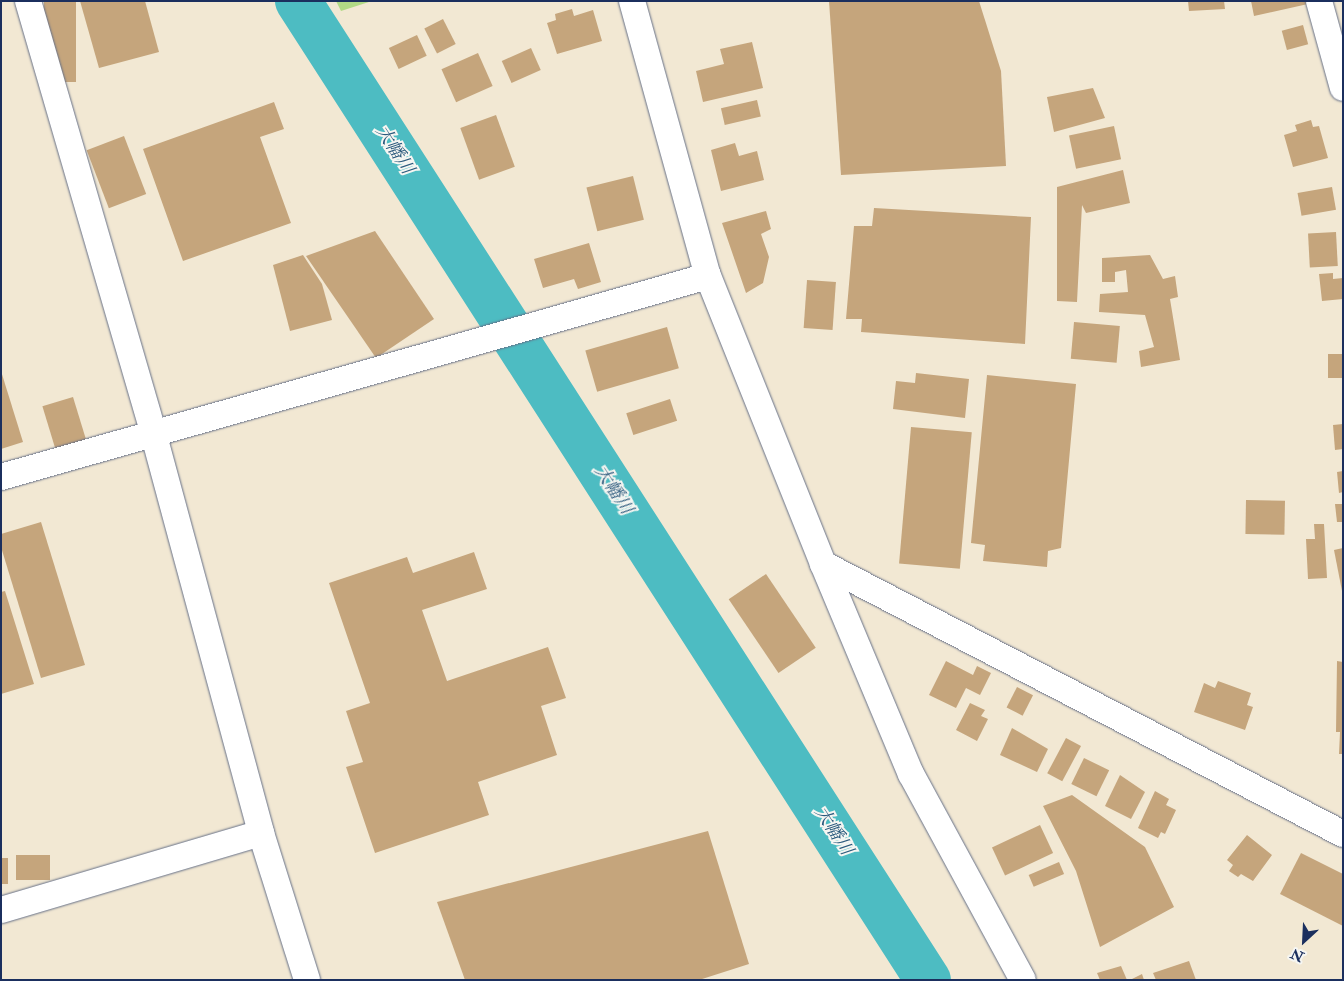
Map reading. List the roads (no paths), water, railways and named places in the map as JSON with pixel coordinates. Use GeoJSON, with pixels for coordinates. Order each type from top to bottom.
{"type":"FeatureCollection","features":[{"type":"Feature","properties":{"kind":"street"},"geometry":{"type":"LineString","coordinates":[[28,1],[153,432],[261,833],[307,980]]}},
{"type":"Feature","properties":{"kind":"street"},"geometry":{"type":"LineString","coordinates":[[632,1],[708,276],[823,564],[911,774],[1023,980]]}},
{"type":"Feature","properties":{"kind":"street"},"geometry":{"type":"LineString","coordinates":[[1319,1],[1343,88]]}},
{"type":"Feature","properties":{"kind":"street"},"geometry":{"type":"LineString","coordinates":[[1,477],[153,432],[469,346],[534,324],[708,276]]}},
{"type":"Feature","properties":{"kind":"street"},"geometry":{"type":"LineString","coordinates":[[823,564],[1343,834]]}},
{"type":"Feature","properties":{"kind":"street"},"geometry":{"type":"LineString","coordinates":[[1,910],[261,833]]}},
{"type":"Feature","properties":{"kind":"waterway","name":"大幡川"},"geometry":{"type":"LineString","coordinates":[[298,1],[928,980]]}}]}
